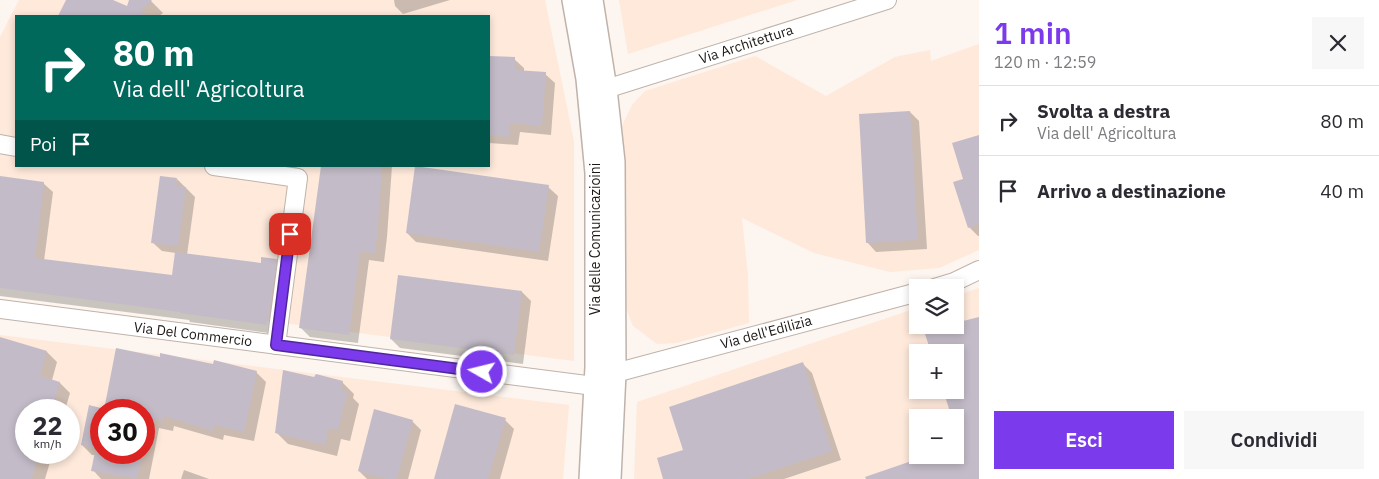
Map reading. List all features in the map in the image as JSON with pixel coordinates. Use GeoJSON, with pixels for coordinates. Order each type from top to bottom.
{"type":"FeatureCollection","features":[{"type":"Feature","properties":{"kind":"street","name":"Via delle Comunicazioini"},"geometry":{"type":"LineString","coordinates":[[574,0],[588,79],[596,173],[596,358],[590,479]]}},
{"type":"Feature","properties":{"kind":"street","name":"Via delle Comunicazioini"},"geometry":{"type":"LineString","coordinates":[[592,0],[606,89],[614,162],[615,373],[610,479]]}},
{"type":"Feature","properties":{"kind":"street","name":"Via Architettura"},"geometry":{"type":"LineString","coordinates":[[606,89],[887,0]]}},
{"type":"Feature","properties":{"kind":"street"},"geometry":{"type":"LineString","coordinates":[[0,144],[15,146]]}},
{"type":"Feature","properties":{"kind":"street"},"geometry":{"type":"LineString","coordinates":[[221,167],[298,178],[276,345]]}},
{"type":"Feature","properties":{"kind":"street"},"geometry":{"type":"LineString","coordinates":[[960,279],[979,270]]}},
{"type":"Feature","properties":{"kind":"street","name":"Via dell'Edilizia"},"geometry":{"type":"LineString","coordinates":[[615,373],[909,294]]}},
{"type":"Feature","properties":{"kind":"street","name":"Via Del Commercio"},"geometry":{"type":"LineString","coordinates":[[0,309],[594,386]]}},
{"type":"Feature","properties":{"kind":"shaded area"},"geometry":{"type":"Polygon","coordinates":[[[19,0],[545,0],[574,141],[574,361],[0,286],[0,37],[19,0]]]}},
{"type":"Feature","properties":{"kind":"shaded area"},"geometry":{"type":"Polygon","coordinates":[[[619,0],[797,0],[628,54],[619,0]]]}},
{"type":"Feature","properties":{"kind":"shaded area"},"geometry":{"type":"Polygon","coordinates":[[[979,44],[979,250],[939,268],[890,272],[814,253],[742,218],[748,275],[749,323],[677,343],[657,344],[633,326],[625,306],[626,224],[620,130],[632,105],[645,91],[755,56],[826,96],[895,57],[930,50],[931,61],[979,44]]]}},
{"type":"Feature","properties":{"kind":"shaded area"},"geometry":{"type":"Polygon","coordinates":[[[979,288],[979,479],[634,479],[637,402],[909,311],[909,334],[964,334],[964,293],[979,288]]]}},
{"type":"Feature","properties":{"kind":"shaded area"},"geometry":{"type":"Polygon","coordinates":[[[0,335],[569,405],[563,479],[0,479],[0,335]]]}},
{"type":"Feature","properties":{"kind":"building"},"geometry":{"type":"Polygon","coordinates":[[[66,0],[113,0],[127,6],[129,0],[152,0],[140,12],[148,15],[58,15],[66,0]]]}},
{"type":"Feature","properties":{"kind":"building"},"geometry":{"type":"Polygon","coordinates":[[[490,56],[515,57],[515,70],[546,72],[542,126],[510,123],[509,137],[490,135],[490,56]]]}},
{"type":"Feature","properties":{"kind":"building"},"geometry":{"type":"Polygon","coordinates":[[[910,111],[918,240],[866,243],[859,114],[910,111]]]}},
{"type":"Feature","properties":{"kind":"building"},"geometry":{"type":"Polygon","coordinates":[[[979,135],[979,224],[968,228],[953,182],[963,179],[952,143],[979,135]]]}},
{"type":"Feature","properties":{"kind":"building"},"geometry":{"type":"Polygon","coordinates":[[[321,167],[382,167],[375,253],[360,252],[349,335],[299,328],[321,167]]]}},
{"type":"Feature","properties":{"kind":"building"},"geometry":{"type":"Polygon","coordinates":[[[415,167],[549,185],[539,252],[406,233],[415,167]]]}},
{"type":"Feature","properties":{"kind":"building"},"geometry":{"type":"Polygon","coordinates":[[[0,176],[44,182],[35,258],[172,275],[175,252],[261,263],[261,257],[277,259],[267,325],[0,288],[0,176]]]}},
{"type":"Feature","properties":{"kind":"building"},"geometry":{"type":"Polygon","coordinates":[[[160,176],[177,178],[176,186],[186,187],[178,246],[151,243],[160,176]]]}},
{"type":"Feature","properties":{"kind":"building"},"geometry":{"type":"Polygon","coordinates":[[[398,275],[522,291],[514,355],[390,339],[398,275]]]}},
{"type":"Feature","properties":{"kind":"building"},"geometry":{"type":"Polygon","coordinates":[[[979,317],[979,479],[866,479],[865,477],[909,462],[909,464],[964,464],[964,409],[949,409],[946,399],[964,399],[964,344],[928,344],[925,334],[964,334],[964,321],[979,317]]]}},
{"type":"Feature","properties":{"kind":"building"},"geometry":{"type":"Polygon","coordinates":[[[0,337],[47,351],[40,376],[60,382],[55,399],[15,399],[15,464],[36,464],[32,479],[0,479],[0,337]]]}},
{"type":"Feature","properties":{"kind":"building"},"geometry":{"type":"Polygon","coordinates":[[[116,348],[160,357],[160,353],[213,364],[214,360],[257,371],[244,432],[214,425],[213,431],[164,416],[163,421],[155,420],[155,399],[106,399],[116,348]]]}},
{"type":"Feature","properties":{"kind":"building"},"geometry":{"type":"Polygon","coordinates":[[[803,362],[832,451],[748,479],[663,479],[657,458],[683,450],[669,407],[803,362]]]}},
{"type":"Feature","properties":{"kind":"building"},"geometry":{"type":"Polygon","coordinates":[[[283,370],[314,377],[316,374],[343,381],[341,390],[348,391],[338,430],[329,428],[325,445],[275,433],[283,370]]]}},
{"type":"Feature","properties":{"kind":"building"},"geometry":{"type":"Polygon","coordinates":[[[455,404],[506,418],[488,479],[434,479],[455,404]]]}},
{"type":"Feature","properties":{"kind":"building"},"geometry":{"type":"Polygon","coordinates":[[[89,405],[90,447],[81,445],[89,405]]]}},
{"type":"Feature","properties":{"kind":"building"},"geometry":{"type":"Polygon","coordinates":[[[374,409],[413,420],[397,479],[386,479],[358,471],[374,409]]]}},
{"type":"Feature","properties":{"kind":"building"},"geometry":{"type":"Polygon","coordinates":[[[92,464],[140,464],[137,479],[91,471],[92,464]]]}},
{"type":"Feature","properties":{"kind":"route"},"geometry":{"type":"LineString","coordinates":[[290,234],[276,345],[482,372]]}}]}
